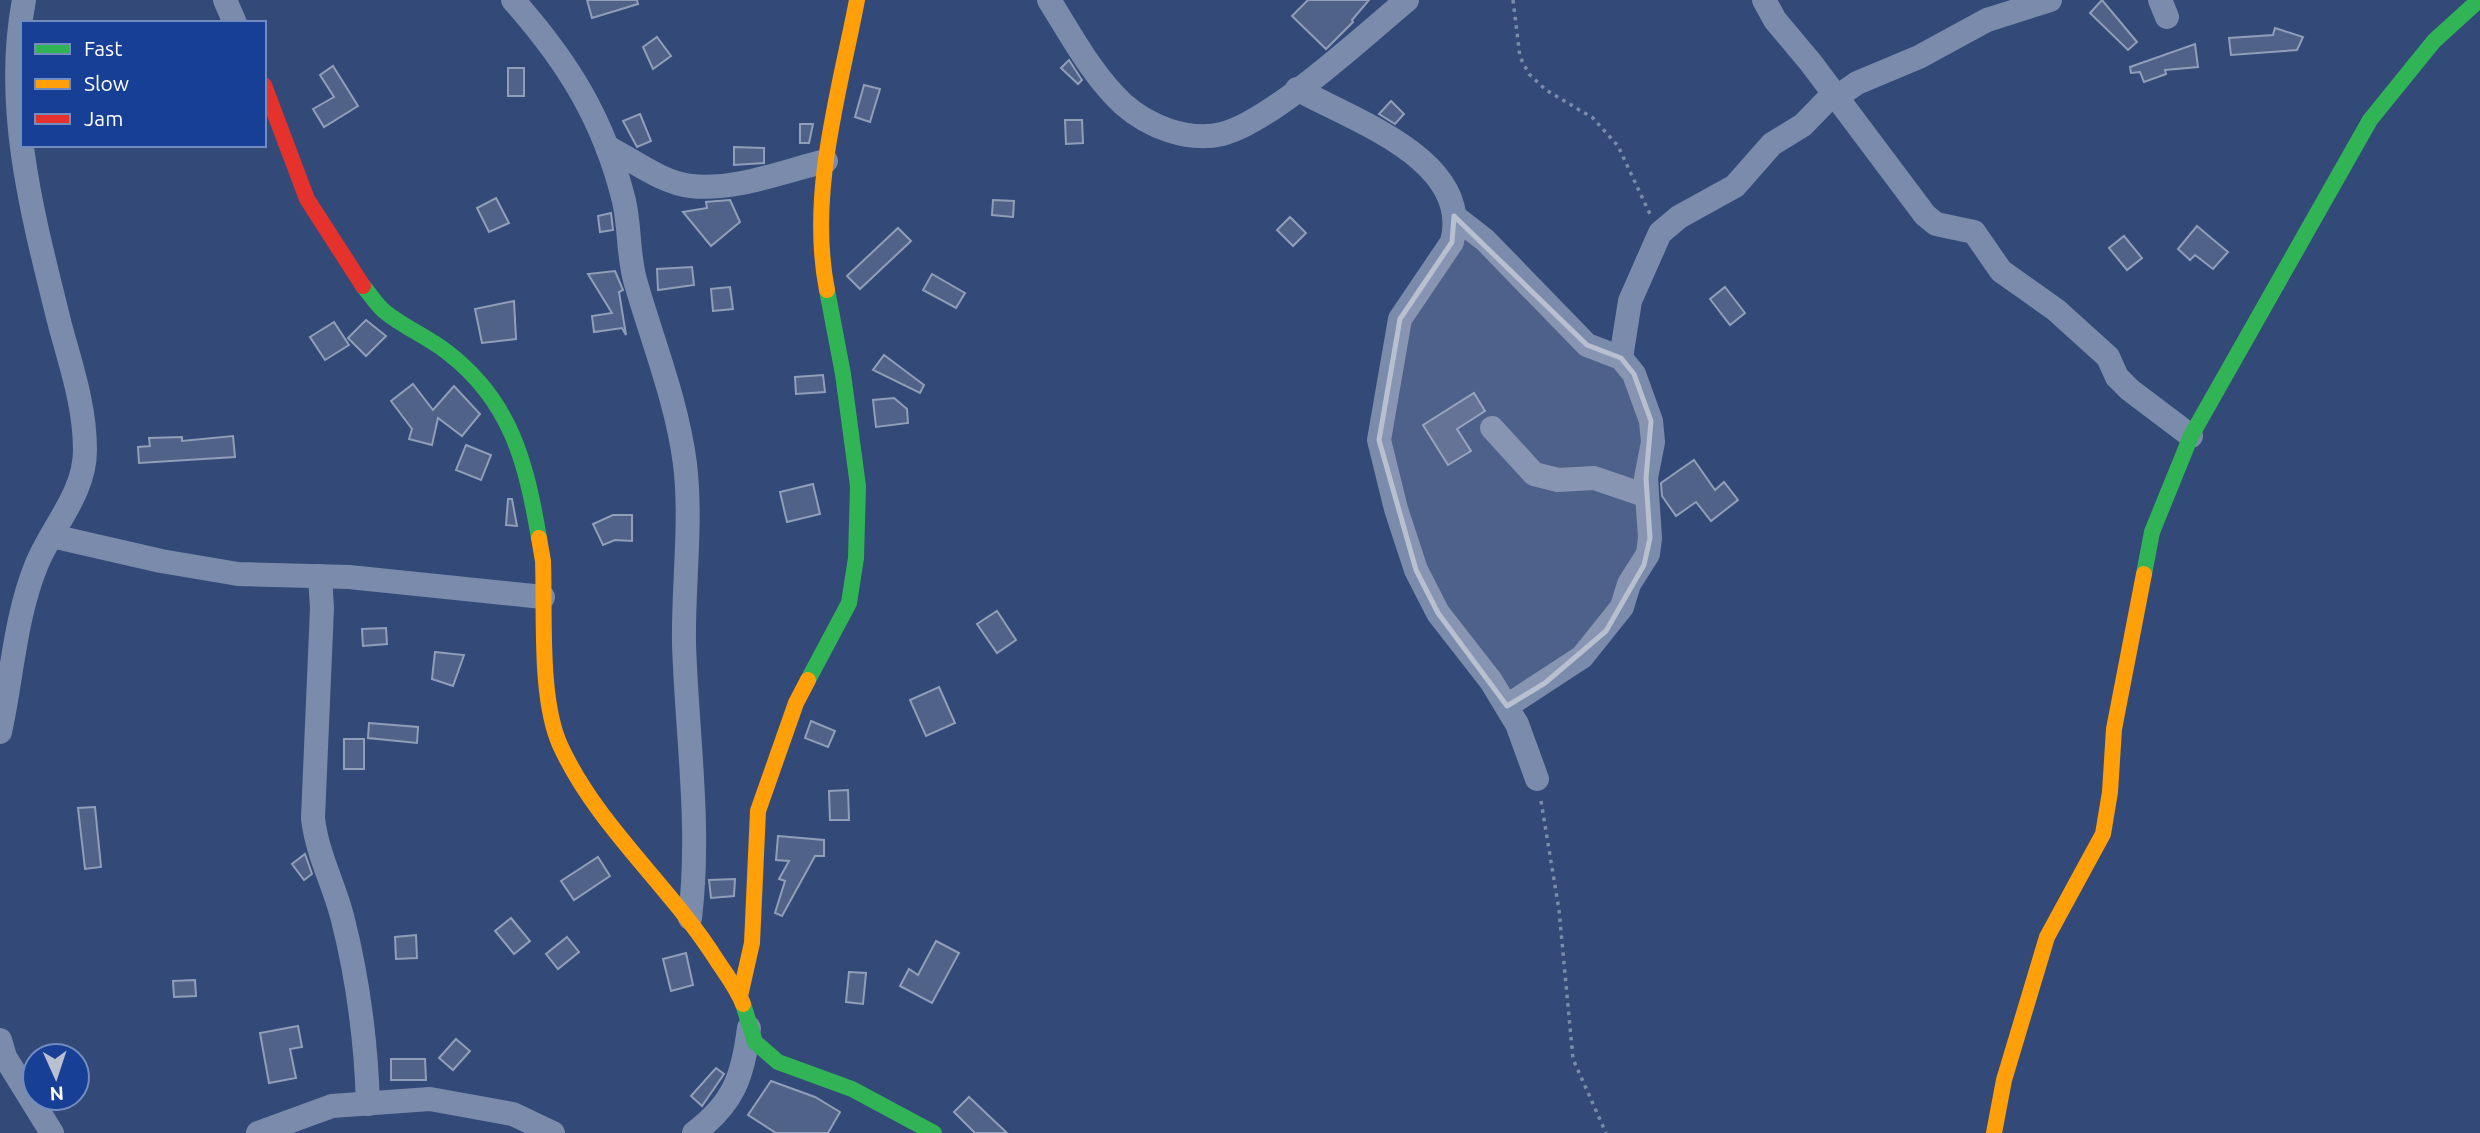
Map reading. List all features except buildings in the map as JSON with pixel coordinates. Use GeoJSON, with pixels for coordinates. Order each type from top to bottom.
{"type":"FeatureCollection","features":[{"type":"Feature","properties":{"kind":"street"},"geometry":{"type":"LineString","coordinates":[[22,21],[24,0]]}},
{"type":"Feature","properties":{"kind":"street"},"geometry":{"type":"LineString","coordinates":[[225,0],[235,21]]}},
{"type":"Feature","properties":{"kind":"street"},"geometry":{"type":"LineString","coordinates":[[513,0],[569,71],[590,104],[607,147],[624,202],[634,277],[678,428],[685,465],[684,643],[696,826],[690,918]]}},
{"type":"Feature","properties":{"kind":"street"},"geometry":{"type":"LineString","coordinates":[[740,996],[752,943],[758,811],[796,703],[849,603],[856,558],[858,486],[843,374],[819,251],[826,161],[857,0]]}},
{"type":"Feature","properties":{"kind":"street"},"geometry":{"type":"LineString","coordinates":[[1049,0],[1103,83],[1125,106],[1152,123],[1196,137],[1223,134],[1270,110],[1407,0]]}},
{"type":"Feature","properties":{"kind":"street"},"geometry":{"type":"LineString","coordinates":[[1764,0],[1775,20],[1925,215],[1936,224],[1974,232],[2001,271],[2056,310],[2108,357],[2117,377],[2130,390],[2190,436]]}},
{"type":"Feature","properties":{"kind":"street"},"geometry":{"type":"LineString","coordinates":[[1621,358],[1630,301],[1660,233],[1679,217],[1735,186],[1772,144],[1803,125],[1835,95],[1919,57],[1987,20],[2050,0]]}},
{"type":"Feature","properties":{"kind":"street"},"geometry":{"type":"LineString","coordinates":[[1994,1133],[2004,1080],[2047,937],[2103,834],[2110,792],[2114,729],[2152,532],[2190,436],[2370,120],[2434,41],[2479,0]]}},
{"type":"Feature","properties":{"kind":"street"},"geometry":{"type":"LineString","coordinates":[[21,28],[17,110],[21,137]]}},
{"type":"Feature","properties":{"kind":"street"},"geometry":{"type":"LineString","coordinates":[[1297,89],[1413,153],[1433,169],[1447,190],[1454,216],[1452,242],[1400,319],[1379,440],[1396,509],[1416,570],[1438,613],[1492,681],[1507,706],[1517,724],[1537,779]]}},
{"type":"Feature","properties":{"kind":"street"},"geometry":{"type":"LineString","coordinates":[[266,90],[307,199],[352,273],[384,311],[444,350],[475,375],[497,403],[512,433],[531,489],[543,561],[542,597],[548,703],[559,743],[591,799],[649,873],[690,918],[740,996],[755,1042],[778,1062],[869,1098],[934,1133]]}},
{"type":"Feature","properties":{"kind":"street"},"geometry":{"type":"LineString","coordinates":[[0,732],[9,628],[36,566],[83,477],[85,449],[81,400],[31,203],[23,147]]}},
{"type":"Feature","properties":{"kind":"street"},"geometry":{"type":"LineString","coordinates":[[607,147],[661,176],[690,186],[720,186],[826,161]]}},
{"type":"Feature","properties":{"kind":"street"},"geometry":{"type":"LineString","coordinates":[[1454,216],[1485,240],[1587,345],[1621,358],[1634,374],[1651,421],[1653,442],[1646,478],[1650,538],[1647,554],[1629,584],[1622,607],[1582,657],[1507,706]]}},
{"type":"Feature","properties":{"kind":"street"},"geometry":{"type":"LineString","coordinates":[[1492,428],[1534,474],[1558,480],[1594,478],[1647,496]]}},
{"type":"Feature","properties":{"kind":"street"},"geometry":{"type":"LineString","coordinates":[[52,536],[162,561],[238,574],[408,581],[542,597]]}},
{"type":"Feature","properties":{"kind":"street"},"geometry":{"type":"LineString","coordinates":[[320,576],[322,608],[313,818],[316,845],[335,888],[362,1011],[368,1104]]}},
{"type":"Feature","properties":{"kind":"street"},"geometry":{"type":"LineString","coordinates":[[694,1133],[721,1110],[737,1086],[749,1028]]}},
{"type":"Feature","properties":{"kind":"street"},"geometry":{"type":"LineString","coordinates":[[0,1040],[5,1057],[52,1133]]}},
{"type":"Feature","properties":{"kind":"street"},"geometry":{"type":"LineString","coordinates":[[869,1098],[891,1133]]}},
{"type":"Feature","properties":{"kind":"street"},"geometry":{"type":"LineString","coordinates":[[258,1133],[332,1106],[430,1099],[513,1114],[553,1133]]}},
{"type":"Feature","properties":{"kind":"path"},"geometry":{"type":"LineString","coordinates":[[1513,0],[1520,57],[1529,74],[1546,90],[1593,118],[1618,146],[1660,233]]}},
{"type":"Feature","properties":{"kind":"path"},"geometry":{"type":"LineString","coordinates":[[1537,779],[1559,910],[1573,1059],[1606,1133]]}},
{"type":"Feature","properties":{"kind":"highlighted area"},"geometry":{"type":"Polygon","coordinates":[[[1454,216],[1587,345],[1621,358],[1634,374],[1651,421],[1646,478],[1650,538],[1644,565],[1606,631],[1545,683],[1507,706],[1438,613],[1416,570],[1379,440],[1400,319],[1452,242],[1454,216]]]}},
{"type":"Feature","properties":{"kind":"traffic: fast"},"geometry":{"type":"LineString","coordinates":[[2144,574],[2152,532],[2191,436],[2370,120],[2434,41],[2479,0]]}},
{"type":"Feature","properties":{"kind":"traffic: fast"},"geometry":{"type":"LineString","coordinates":[[363,286],[384,311],[447,352],[487,391],[501,412],[521,459],[539,538]]}},
{"type":"Feature","properties":{"kind":"traffic: fast"},"geometry":{"type":"LineString","coordinates":[[808,680],[849,603],[856,558],[858,486],[843,374],[827,290]]}},
{"type":"Feature","properties":{"kind":"traffic: fast"},"geometry":{"type":"LineString","coordinates":[[743,1004],[755,1042],[778,1062],[852,1089],[934,1133]]}},
{"type":"Feature","properties":{"kind":"traffic: slow"},"geometry":{"type":"LineString","coordinates":[[827,290],[822,254],[823,181],[857,0]]}},
{"type":"Feature","properties":{"kind":"traffic: slow"},"geometry":{"type":"LineString","coordinates":[[539,538],[543,561],[546,680],[553,726],[560,745],[593,802],[697,932],[731,981],[743,1004]]}},
{"type":"Feature","properties":{"kind":"traffic: slow"},"geometry":{"type":"LineString","coordinates":[[1994,1133],[2004,1080],[2047,937],[2103,834],[2110,792],[2114,729],[2144,574]]}},
{"type":"Feature","properties":{"kind":"traffic: slow"},"geometry":{"type":"LineString","coordinates":[[740,996],[752,943],[758,811],[796,703],[808,680]]}},
{"type":"Feature","properties":{"kind":"traffic: jam"},"geometry":{"type":"LineString","coordinates":[[266,90],[307,199],[363,286]]}}]}
